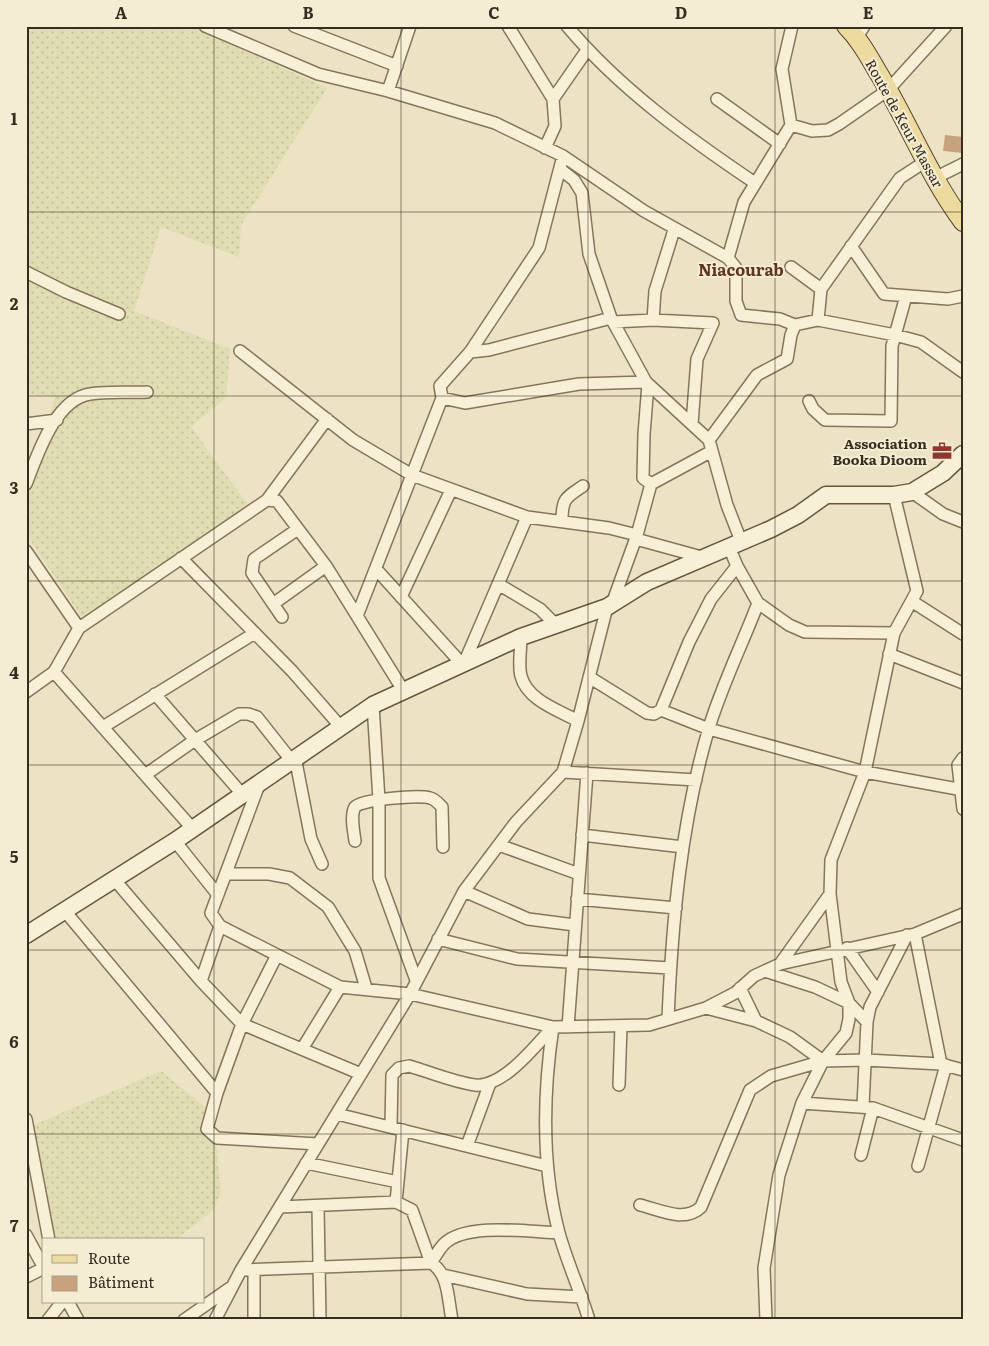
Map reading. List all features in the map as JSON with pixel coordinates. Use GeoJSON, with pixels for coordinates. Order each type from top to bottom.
{"type":"FeatureCollection","features":[{"type":"Feature","properties":{"kind":"main road","name":"Route de Keur Massar"},"geometry":{"type":"LineString","coordinates":[[856,30],[935,178],[963,222]]}},
{"type":"Feature","properties":{"kind":"street"},"geometry":{"type":"LineString","coordinates":[[205,26],[318,74],[466,112],[495,123],[562,156],[674,230],[728,258],[736,268],[736,301],[741,315],[780,319],[795,325],[818,320],[895,335],[921,342],[963,372]]}},
{"type":"Feature","properties":{"kind":"street"},"geometry":{"type":"LineString","coordinates":[[294,26],[397,66]]}},
{"type":"Feature","properties":{"kind":"street"},"geometry":{"type":"LineString","coordinates":[[388,91],[410,26]]}},
{"type":"Feature","properties":{"kind":"street"},"geometry":{"type":"LineString","coordinates":[[508,26],[553,99],[555,126],[545,148]]}},
{"type":"Feature","properties":{"kind":"street"},"geometry":{"type":"LineString","coordinates":[[567,26],[587,50],[697,144],[755,183]]}},
{"type":"Feature","properties":{"kind":"street"},"geometry":{"type":"LineString","coordinates":[[728,258],[744,202],[791,126],[782,68],[792,26]]}},
{"type":"Feature","properties":{"kind":"street"},"geometry":{"type":"LineString","coordinates":[[791,126],[812,131],[828,130],[888,90],[946,26]]}},
{"type":"Feature","properties":{"kind":"street"},"geometry":{"type":"LineString","coordinates":[[553,99],[587,50]]}},
{"type":"Feature","properties":{"kind":"street"},"geometry":{"type":"LineString","coordinates":[[717,99],[780,144]]}},
{"type":"Feature","properties":{"kind":"street"},"geometry":{"type":"LineString","coordinates":[[357,616],[442,398],[440,386],[470,352],[539,248],[562,156]]}},
{"type":"Feature","properties":{"kind":"street"},"geometry":{"type":"LineString","coordinates":[[818,320],[821,289],[900,178],[926,161]]}},
{"type":"Feature","properties":{"kind":"street"},"geometry":{"type":"LineString","coordinates":[[935,178],[963,164]]}},
{"type":"Feature","properties":{"kind":"street"},"geometry":{"type":"LineString","coordinates":[[560,169],[574,180],[582,193],[590,254],[612,320],[647,383],[692,424],[711,446],[735,544],[737,566],[758,603],[778,618],[805,632],[894,633]]}},
{"type":"Feature","properties":{"kind":"street"},"geometry":{"type":"LineString","coordinates":[[653,320],[655,291],[674,230]]}},
{"type":"Feature","properties":{"kind":"street"},"geometry":{"type":"LineString","coordinates":[[851,246],[884,294],[948,298],[963,296]]}},
{"type":"Feature","properties":{"kind":"street"},"geometry":{"type":"LineString","coordinates":[[790,267],[821,289]]}},
{"type":"Feature","properties":{"kind":"street"},"geometry":{"type":"LineString","coordinates":[[26,272],[66,292],[119,314]]}},
{"type":"Feature","properties":{"kind":"street"},"geometry":{"type":"LineString","coordinates":[[809,401],[813,409],[825,420],[891,421],[891,361],[895,335],[906,296]]}},
{"type":"Feature","properties":{"kind":"street"},"geometry":{"type":"LineString","coordinates":[[470,352],[488,350],[612,320],[712,323],[713,327],[696,359],[692,424]]}},
{"type":"Feature","properties":{"kind":"street"},"geometry":{"type":"LineString","coordinates":[[215,1320],[242,1270],[410,994],[464,891],[516,822],[563,772],[609,605],[636,537],[651,484],[711,446],[757,375],[787,359],[791,335],[795,325]]}},
{"type":"Feature","properties":{"kind":"street"},"geometry":{"type":"LineString","coordinates":[[240,351],[353,440],[412,475],[526,516],[610,528],[705,558]]}},
{"type":"Feature","properties":{"kind":"street"},"geometry":{"type":"LineString","coordinates":[[442,398],[465,403],[579,384],[647,383]]}},
{"type":"Feature","properties":{"kind":"street"},"geometry":{"type":"LineString","coordinates":[[647,383],[643,478],[651,484]]}},
{"type":"Feature","properties":{"kind":"street"},"geometry":{"type":"LineString","coordinates":[[26,484],[45,436],[75,399],[89,394],[147,392]]}},
{"type":"Feature","properties":{"kind":"street"},"geometry":{"type":"LineString","coordinates":[[26,692],[54,672],[79,628],[267,500],[327,419]]}},
{"type":"Feature","properties":{"kind":"street"},"geometry":{"type":"LineString","coordinates":[[26,424],[57,420]]}},
{"type":"Feature","properties":{"kind":"street"},"geometry":{"type":"LineString","coordinates":[[26,935],[175,840],[373,704],[521,637],[609,605],[648,582],[771,529],[798,515],[826,495],[894,495],[912,492],[943,473],[963,454]]}},
{"type":"Feature","properties":{"kind":"street"},"geometry":{"type":"LineString","coordinates":[[562,521],[562,503],[565,498],[584,486]]}},
{"type":"Feature","properties":{"kind":"street"},"geometry":{"type":"LineString","coordinates":[[401,597],[451,490]]}},
{"type":"Feature","properties":{"kind":"street"},"geometry":{"type":"LineString","coordinates":[[912,492],[943,514],[963,522]]}},
{"type":"Feature","properties":{"kind":"street"},"geometry":{"type":"LineString","coordinates":[[766,1320],[764,1268],[780,1175],[802,1103],[823,1061],[846,1032],[850,1019],[849,1003],[841,982],[843,949],[830,894],[831,860],[865,772],[894,633],[913,602],[917,587],[894,495]]}},
{"type":"Feature","properties":{"kind":"street"},"geometry":{"type":"LineString","coordinates":[[267,500],[277,501],[326,566],[402,690]]}},
{"type":"Feature","properties":{"kind":"street"},"geometry":{"type":"LineString","coordinates":[[463,662],[526,516]]}},
{"type":"Feature","properties":{"kind":"street"},"geometry":{"type":"LineString","coordinates":[[282,617],[252,573],[254,559],[298,528]]}},
{"type":"Feature","properties":{"kind":"street"},"geometry":{"type":"LineString","coordinates":[[26,550],[79,628]]}},
{"type":"Feature","properties":{"kind":"street"},"geometry":{"type":"LineString","coordinates":[[181,558],[292,671],[340,726]]}},
{"type":"Feature","properties":{"kind":"street"},"geometry":{"type":"LineString","coordinates":[[273,604],[326,566]]}},
{"type":"Feature","properties":{"kind":"street"},"geometry":{"type":"LineString","coordinates":[[589,677],[647,713],[654,714],[661,710],[689,642],[711,599],[737,566]]}},
{"type":"Feature","properties":{"kind":"street"},"geometry":{"type":"LineString","coordinates":[[376,569],[463,662]]}},
{"type":"Feature","properties":{"kind":"street"},"geometry":{"type":"LineString","coordinates":[[498,584],[540,609],[555,624]]}},
{"type":"Feature","properties":{"kind":"street"},"geometry":{"type":"LineString","coordinates":[[913,602],[963,634]]}},
{"type":"Feature","properties":{"kind":"street"},"geometry":{"type":"LineString","coordinates":[[668,1020],[670,968],[682,847],[696,780],[709,729],[758,603]]}},
{"type":"Feature","properties":{"kind":"street"},"geometry":{"type":"LineString","coordinates":[[103,727],[255,633]]}},
{"type":"Feature","properties":{"kind":"street"},"geometry":{"type":"LineString","coordinates":[[521,637],[520,676],[526,689],[536,698],[578,721]]}},
{"type":"Feature","properties":{"kind":"street"},"geometry":{"type":"LineString","coordinates":[[890,654],[963,683]]}},
{"type":"Feature","properties":{"kind":"street"},"geometry":{"type":"LineString","coordinates":[[54,672],[192,828]]}},
{"type":"Feature","properties":{"kind":"street"},"geometry":{"type":"LineString","coordinates":[[155,694],[242,794]]}},
{"type":"Feature","properties":{"kind":"street"},"geometry":{"type":"LineString","coordinates":[[373,704],[379,800],[379,878],[416,980]]}},
{"type":"Feature","properties":{"kind":"street"},"geometry":{"type":"LineString","coordinates":[[661,710],[709,729],[865,772],[961,790]]}},
{"type":"Feature","properties":{"kind":"street"},"geometry":{"type":"LineString","coordinates":[[145,775],[195,740],[239,714],[248,714],[257,718],[293,759],[311,839],[322,864]]}},
{"type":"Feature","properties":{"kind":"street"},"geometry":{"type":"LineString","coordinates":[[963,758],[958,766],[963,809]]}},
{"type":"Feature","properties":{"kind":"street"},"geometry":{"type":"LineString","coordinates":[[563,772],[696,780]]}},
{"type":"Feature","properties":{"kind":"street"},"geometry":{"type":"LineString","coordinates":[[568,1027],[587,773]]}},
{"type":"Feature","properties":{"kind":"street"},"geometry":{"type":"LineString","coordinates":[[261,781],[211,912],[220,926],[340,987],[366,988],[410,994],[553,1027],[649,1025],[706,1008],[726,998],[754,976],[780,964],[911,935],[963,914]]}},
{"type":"Feature","properties":{"kind":"street"},"geometry":{"type":"LineString","coordinates":[[355,842],[353,811],[356,805],[362,802],[379,800],[427,797],[435,800],[442,807],[443,847]]}},
{"type":"Feature","properties":{"kind":"street"},"geometry":{"type":"LineString","coordinates":[[582,835],[682,847]]}},
{"type":"Feature","properties":{"kind":"street"},"geometry":{"type":"LineString","coordinates":[[175,840],[218,895]]}},
{"type":"Feature","properties":{"kind":"street"},"geometry":{"type":"LineString","coordinates":[[499,844],[579,874]]}},
{"type":"Feature","properties":{"kind":"street"},"geometry":{"type":"LineString","coordinates":[[226,874],[269,874],[290,878],[328,907],[355,951],[366,988]]}},
{"type":"Feature","properties":{"kind":"street"},"geometry":{"type":"LineString","coordinates":[[114,879],[201,982],[242,1024],[361,1074]]}},
{"type":"Feature","properties":{"kind":"street"},"geometry":{"type":"LineString","coordinates":[[464,891],[528,919],[575,925]]}},
{"type":"Feature","properties":{"kind":"street"},"geometry":{"type":"LineString","coordinates":[[780,964],[830,894]]}},
{"type":"Feature","properties":{"kind":"street"},"geometry":{"type":"LineString","coordinates":[[577,899],[676,908]]}},
{"type":"Feature","properties":{"kind":"street"},"geometry":{"type":"LineString","coordinates":[[64,910],[217,1093]]}},
{"type":"Feature","properties":{"kind":"street"},"geometry":{"type":"LineString","coordinates":[[201,982],[220,926]]}},
{"type":"Feature","properties":{"kind":"street"},"geometry":{"type":"LineString","coordinates":[[860,1155],[868,1107],[866,1060],[867,1022],[870,1007],[911,935]]}},
{"type":"Feature","properties":{"kind":"street"},"geometry":{"type":"LineString","coordinates":[[911,935],[943,1065],[918,1166]]}},
{"type":"Feature","properties":{"kind":"street"},"geometry":{"type":"LineString","coordinates":[[438,939],[517,959],[670,968]]}},
{"type":"Feature","properties":{"kind":"street"},"geometry":{"type":"LineString","coordinates":[[843,949],[878,992]]}},
{"type":"Feature","properties":{"kind":"street"},"geometry":{"type":"LineString","coordinates":[[277,955],[242,1024],[217,1093],[208,1129],[217,1138],[318,1144]]}},
{"type":"Feature","properties":{"kind":"street"},"geometry":{"type":"LineString","coordinates":[[765,971],[815,986],[849,1003],[867,1022]]}},
{"type":"Feature","properties":{"kind":"street"},"geometry":{"type":"LineString","coordinates":[[302,1050],[340,987]]}},
{"type":"Feature","properties":{"kind":"street"},"geometry":{"type":"LineString","coordinates":[[740,988],[756,1020]]}},
{"type":"Feature","properties":{"kind":"street"},"geometry":{"type":"LineString","coordinates":[[706,1008],[756,1020],[790,1037],[823,1061]]}},
{"type":"Feature","properties":{"kind":"street"},"geometry":{"type":"LineString","coordinates":[[619,1085],[621,1026]]}},
{"type":"Feature","properties":{"kind":"street"},"geometry":{"type":"LineString","coordinates":[[391,1127],[392,1075],[399,1068],[409,1066],[476,1085],[490,1083],[504,1077],[553,1027]]}},
{"type":"Feature","properties":{"kind":"street"},"geometry":{"type":"LineString","coordinates":[[553,1027],[547,1065],[547,1166],[559,1233],[582,1297],[588,1320]]}},
{"type":"Feature","properties":{"kind":"street"},"geometry":{"type":"LineString","coordinates":[[640,1204],[685,1216],[694,1214],[701,1207],[750,1090],[771,1076],[823,1061],[866,1060],[943,1065],[963,1070]]}},
{"type":"Feature","properties":{"kind":"street"},"geometry":{"type":"LineString","coordinates":[[467,1146],[490,1083]]}},
{"type":"Feature","properties":{"kind":"street"},"geometry":{"type":"LineString","coordinates":[[802,1103],[868,1107],[963,1140]]}},
{"type":"Feature","properties":{"kind":"street"},"geometry":{"type":"LineString","coordinates":[[337,1114],[547,1166]]}},
{"type":"Feature","properties":{"kind":"street"},"geometry":{"type":"LineString","coordinates":[[26,1119],[49,1238]]}},
{"type":"Feature","properties":{"kind":"street"},"geometry":{"type":"LineString","coordinates":[[396,1202],[403,1130]]}},
{"type":"Feature","properties":{"kind":"street"},"geometry":{"type":"LineString","coordinates":[[306,1164],[398,1182]]}},
{"type":"Feature","properties":{"kind":"street"},"geometry":{"type":"LineString","coordinates":[[280,1207],[396,1202],[412,1210],[431,1264]]}},
{"type":"Feature","properties":{"kind":"street"},"geometry":{"type":"LineString","coordinates":[[318,1206],[320,1320]]}},
{"type":"Feature","properties":{"kind":"street"},"geometry":{"type":"LineString","coordinates":[[431,1264],[444,1243],[460,1235],[482,1230],[559,1233]]}},
{"type":"Feature","properties":{"kind":"street"},"geometry":{"type":"LineString","coordinates":[[26,1235],[42,1264]]}},
{"type":"Feature","properties":{"kind":"street"},"geometry":{"type":"LineString","coordinates":[[242,1270],[431,1264],[438,1268],[443,1275],[452,1320]]}},
{"type":"Feature","properties":{"kind":"street"},"geometry":{"type":"LineString","coordinates":[[26,1277],[42,1269]]}},
{"type":"Feature","properties":{"kind":"street"},"geometry":{"type":"LineString","coordinates":[[254,1270],[254,1320]]}},
{"type":"Feature","properties":{"kind":"street"},"geometry":{"type":"LineString","coordinates":[[443,1275],[527,1294],[582,1297]]}},
{"type":"Feature","properties":{"kind":"street"},"geometry":{"type":"LineString","coordinates":[[184,1320],[233,1287]]}},
{"type":"Feature","properties":{"kind":"street"},"geometry":{"type":"LineString","coordinates":[[48,1320],[60,1304]]}},
{"type":"Feature","properties":{"kind":"street"},"geometry":{"type":"LineString","coordinates":[[69,1304],[78,1320]]}},
{"type":"Feature","properties":{"kind":"shaded area"},"geometry":{"type":"Polygon","coordinates":[[[26,26],[190,26],[327,88],[241,225],[239,257],[161,227],[134,311],[230,349],[226,398],[191,427],[252,510],[83,619],[26,534],[26,497],[55,397],[26,394],[26,26]]]}},
{"type":"Feature","properties":{"kind":"shaded area"},"geometry":{"type":"Polygon","coordinates":[[[161,1071],[213,1113],[221,1192],[213,1210],[178,1238],[53,1238],[31,1126],[161,1071]]]}},
{"type":"Feature","properties":{"kind":"building"},"geometry":{"type":"Polygon","coordinates":[[[945,135],[963,137],[963,153],[943,151],[945,135]]]}},
{"type":"Feature","properties":{"kind":"place","name":"Association Booka Dioom"},"geometry":{"type":"Point","coordinates":[942,451]}},
{"type":"Feature","properties":{"kind":"district","name":"Niacourab"},"geometry":{"type":"Point","coordinates":[741,269]}}]}
